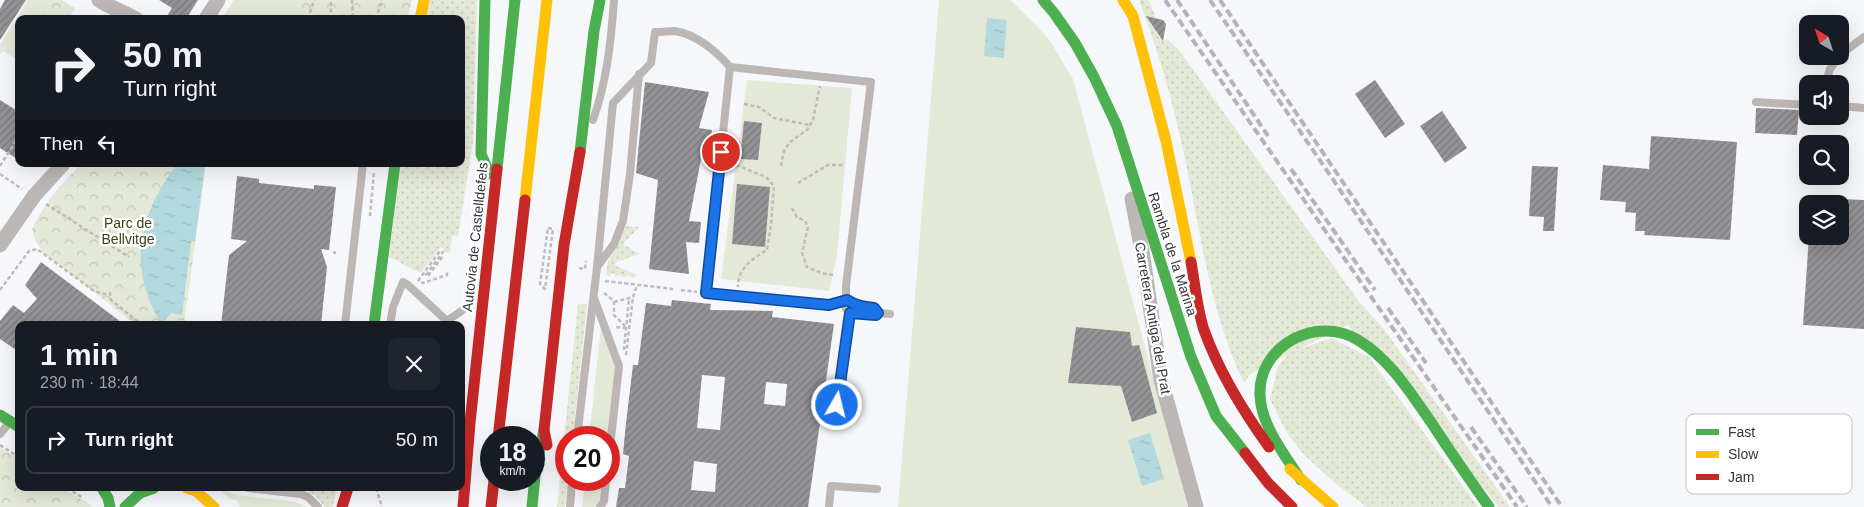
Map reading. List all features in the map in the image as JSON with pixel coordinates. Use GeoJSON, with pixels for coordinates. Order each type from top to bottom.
{"type":"FeatureCollection","features":[{"type":"Feature","properties":{"kind":"main road"},"geometry":{"type":"LineString","coordinates":[[421,15],[424,0]]}},
{"type":"Feature","properties":{"kind":"main road"},"geometry":{"type":"LineString","coordinates":[[485,0],[481,154],[496,186]]}},
{"type":"Feature","properties":{"kind":"main road","name":"Autovia de Castelldefels"},"geometry":{"type":"LineString","coordinates":[[465,476],[515,0]]}},
{"type":"Feature","properties":{"kind":"main road"},"geometry":{"type":"LineString","coordinates":[[499,426],[547,0]]}},
{"type":"Feature","properties":{"kind":"main road"},"geometry":{"type":"LineString","coordinates":[[544,426],[564,246],[580,155],[594,31],[600,0]]}},
{"type":"Feature","properties":{"kind":"main road","name":"Rambla de la Marina"},"geometry":{"type":"LineString","coordinates":[[1043,0],[1056,13],[1078,50],[1104,97],[1117,126],[1190,357],[1216,416],[1268,483],[1292,507]]}},
{"type":"Feature","properties":{"kind":"main road","name":"Rambla de la Marina"},"geometry":{"type":"LineString","coordinates":[[1123,0],[1133,16],[1166,141],[1204,329],[1226,378],[1249,419],[1268,445],[1300,480],[1333,507]]}},
{"type":"Feature","properties":{"kind":"main road"},"geometry":{"type":"LineString","coordinates":[[479,173],[496,46],[513,23]]}},
{"type":"Feature","properties":{"kind":"main road"},"geometry":{"type":"LineString","coordinates":[[374,321],[394,167]]}},
{"type":"Feature","properties":{"kind":"main road"},"geometry":{"type":"LineString","coordinates":[[462,321],[464,304]]}},
{"type":"Feature","properties":{"kind":"main road"},"geometry":{"type":"LineString","coordinates":[[1300,480],[1264,417],[1260,396],[1262,379],[1273,354],[1289,340],[1316,330],[1334,330],[1349,335],[1365,344],[1381,358],[1395,374],[1489,507]]}},
{"type":"Feature","properties":{"kind":"main road"},"geometry":{"type":"LineString","coordinates":[[0,415],[15,425]]}},
{"type":"Feature","properties":{"kind":"main road"},"geometry":{"type":"LineString","coordinates":[[545,435],[549,454],[545,483]]}},
{"type":"Feature","properties":{"kind":"main road"},"geometry":{"type":"LineString","coordinates":[[104,491],[110,507]]}},
{"type":"Feature","properties":{"kind":"main road"},"geometry":{"type":"LineString","coordinates":[[125,507],[140,493],[146,491]]}},
{"type":"Feature","properties":{"kind":"main road"},"geometry":{"type":"LineString","coordinates":[[196,491],[214,507]]}},
{"type":"Feature","properties":{"kind":"main road"},"geometry":{"type":"LineString","coordinates":[[342,507],[347,491]]}},
{"type":"Feature","properties":{"kind":"main road"},"geometry":{"type":"LineString","coordinates":[[458,491],[462,507]]}},
{"type":"Feature","properties":{"kind":"main road","name":"Autovia de Castelldefels"},"geometry":{"type":"LineString","coordinates":[[462,507],[464,491]]}},
{"type":"Feature","properties":{"kind":"main road"},"geometry":{"type":"LineString","coordinates":[[490,507],[492,491]]}},
{"type":"Feature","properties":{"kind":"main road"},"geometry":{"type":"LineString","coordinates":[[532,507],[534,491]]}},
{"type":"Feature","properties":{"kind":"main road"},"geometry":{"type":"LineString","coordinates":[[544,491],[544,499]]}},
{"type":"Feature","properties":{"kind":"street"},"geometry":{"type":"LineString","coordinates":[[209,15],[218,0]]}},
{"type":"Feature","properties":{"kind":"street"},"geometry":{"type":"LineString","coordinates":[[110,9],[122,11],[129,15]]}},
{"type":"Feature","properties":{"kind":"street","name":"Carretera Antiga del Prat"},"geometry":{"type":"LineString","coordinates":[[1117,126],[1142,251],[1161,380],[1196,507]]}},
{"type":"Feature","properties":{"kind":"street"},"geometry":{"type":"LineString","coordinates":[[0,245],[34,196],[59,167]]}},
{"type":"Feature","properties":{"kind":"lane"},"geometry":{"type":"LineString","coordinates":[[580,155],[598,105],[608,63],[614,0]]}},
{"type":"Feature","properties":{"kind":"lane"},"geometry":{"type":"LineString","coordinates":[[578,426],[597,267],[613,103],[651,63],[656,32],[675,32],[691,36],[720,55],[730,67],[871,82],[846,286],[846,309],[850,313],[890,314]]}},
{"type":"Feature","properties":{"kind":"lane"},"geometry":{"type":"LineString","coordinates":[[1849,49],[1864,37]]}},
{"type":"Feature","properties":{"kind":"lane"},"geometry":{"type":"LineString","coordinates":[[730,67],[706,293],[829,305],[847,300],[853,304],[874,308],[878,313]]}},
{"type":"Feature","properties":{"kind":"lane"},"geometry":{"type":"LineString","coordinates":[[597,267],[614,244],[623,221],[630,174],[640,74]]}},
{"type":"Feature","properties":{"kind":"lane"},"geometry":{"type":"LineString","coordinates":[[1756,102],[1799,104]]}},
{"type":"Feature","properties":{"kind":"lane"},"geometry":{"type":"LineString","coordinates":[[1849,107],[1864,108]]}},
{"type":"Feature","properties":{"kind":"lane"},"geometry":{"type":"LineString","coordinates":[[345,321],[363,167]]}},
{"type":"Feature","properties":{"kind":"lane"},"geometry":{"type":"LineString","coordinates":[[391,321],[393,307],[403,282],[444,321]]}},
{"type":"Feature","properties":{"kind":"lane"},"geometry":{"type":"LineString","coordinates":[[593,295],[619,366],[612,426]]}},
{"type":"Feature","properties":{"kind":"lane"},"geometry":{"type":"LineString","coordinates":[[448,321],[464,304]]}},
{"type":"Feature","properties":{"kind":"lane"},"geometry":{"type":"LineString","coordinates":[[834,422],[850,313]]}},
{"type":"Feature","properties":{"kind":"lane"},"geometry":{"type":"LineString","coordinates":[[0,434],[15,425]]}},
{"type":"Feature","properties":{"kind":"lane"},"geometry":{"type":"LineString","coordinates":[[829,507],[832,486],[877,489]]}},
{"type":"Feature","properties":{"kind":"lane"},"geometry":{"type":"LineString","coordinates":[[289,491],[308,497],[318,507]]}},
{"type":"Feature","properties":{"kind":"lane"},"geometry":{"type":"LineString","coordinates":[[570,507],[571,491]]}},
{"type":"Feature","properties":{"kind":"lane"},"geometry":{"type":"LineString","coordinates":[[600,507],[604,500],[605,491]]}},
{"type":"Feature","properties":{"kind":"path"},"geometry":{"type":"LineString","coordinates":[[309,15],[314,0]]}},
{"type":"Feature","properties":{"kind":"path"},"geometry":{"type":"LineString","coordinates":[[331,0],[331,15]]}},
{"type":"Feature","properties":{"kind":"path"},"geometry":{"type":"LineString","coordinates":[[352,0],[353,15]]}},
{"type":"Feature","properties":{"kind":"path"},"geometry":{"type":"LineString","coordinates":[[377,15],[382,0]]}},
{"type":"Feature","properties":{"kind":"path"},"geometry":{"type":"LineString","coordinates":[[781,166],[784,151],[790,142],[807,130],[813,120],[820,86]]}},
{"type":"Feature","properties":{"kind":"path"},"geometry":{"type":"LineString","coordinates":[[744,104],[759,107],[774,118],[810,125]]}},
{"type":"Feature","properties":{"kind":"path"},"geometry":{"type":"LineString","coordinates":[[0,166],[15,142]]}},
{"type":"Feature","properties":{"kind":"path"},"geometry":{"type":"LineString","coordinates":[[736,165],[766,177],[774,186],[767,250],[751,260],[742,271],[737,281],[738,288]]}},
{"type":"Feature","properties":{"kind":"path"},"geometry":{"type":"LineString","coordinates":[[798,183],[828,165],[845,165]]}},
{"type":"Feature","properties":{"kind":"path"},"geometry":{"type":"LineString","coordinates":[[0,174],[22,189]]}},
{"type":"Feature","properties":{"kind":"path"},"geometry":{"type":"LineString","coordinates":[[42,201],[129,257]]}},
{"type":"Feature","properties":{"kind":"path"},"geometry":{"type":"LineString","coordinates":[[792,208],[797,217],[805,221],[808,228],[802,253],[806,267],[832,275]]}},
{"type":"Feature","properties":{"kind":"path"},"geometry":{"type":"LineString","coordinates":[[0,290],[29,251],[37,249],[94,291],[104,294],[110,293],[111,300],[137,321]]}},
{"type":"Feature","properties":{"kind":"path"},"geometry":{"type":"LineString","coordinates":[[418,281],[440,251],[443,252],[426,275],[428,276],[444,256]]}},
{"type":"Feature","properties":{"kind":"path"},"geometry":{"type":"LineString","coordinates":[[540,284],[542,268]]}},
{"type":"Feature","properties":{"kind":"path"},"geometry":{"type":"LineString","coordinates":[[411,276],[424,283],[447,275],[447,270]]}},
{"type":"Feature","properties":{"kind":"path"},"geometry":{"type":"LineString","coordinates":[[602,281],[673,289]]}},
{"type":"Feature","properties":{"kind":"path"},"geometry":{"type":"LineString","coordinates":[[629,298],[625,351],[633,297],[637,285]]}},
{"type":"Feature","properties":{"kind":"path"},"geometry":{"type":"LineString","coordinates":[[681,290],[706,293]]}},
{"type":"Feature","properties":{"kind":"path"},"geometry":{"type":"LineString","coordinates":[[614,302],[633,297]]}},
{"type":"Feature","properties":{"kind":"path"},"geometry":{"type":"LineString","coordinates":[[0,445],[15,454]]}},
{"type":"Feature","properties":{"kind":"path"},"geometry":{"type":"LineString","coordinates":[[72,491],[83,498]]}},
{"type":"Feature","properties":{"kind":"path"},"geometry":{"type":"LineString","coordinates":[[377,491],[382,507]]}},
{"type":"Feature","properties":{"kind":"green space"},"geometry":{"type":"Polygon","coordinates":[[[28,0],[47,0],[38,15],[18,15],[28,0]]]}},
{"type":"Feature","properties":{"kind":"green space"},"geometry":{"type":"Polygon","coordinates":[[[47,0],[62,0],[75,8],[71,15],[38,15],[47,0]]]}},
{"type":"Feature","properties":{"kind":"green space"},"geometry":{"type":"Polygon","coordinates":[[[234,0],[412,0],[408,15],[225,15],[234,0]]]}},
{"type":"Feature","properties":{"kind":"green space"},"geometry":{"type":"Polygon","coordinates":[[[234,0],[299,0],[297,15],[225,15],[234,0]]]}},
{"type":"Feature","properties":{"kind":"green space"},"geometry":{"type":"Polygon","coordinates":[[[426,0],[477,0],[473,141],[458,236],[452,236],[450,253],[443,252],[445,250],[441,247],[421,273],[389,257],[401,167],[465,167],[465,15],[423,15],[426,0]]]}},
{"type":"Feature","properties":{"kind":"green space"},"geometry":{"type":"Polygon","coordinates":[[[939,0],[1011,0],[1048,38],[1073,79],[1188,507],[898,507],[939,0]]]}},
{"type":"Feature","properties":{"kind":"green space"},"geometry":{"type":"Polygon","coordinates":[[[1139,0],[1149,0],[1156,18],[1151,23],[1163,41],[1167,39],[1179,50],[1360,303],[1384,329],[1510,507],[1499,507],[1348,325],[1251,373],[1244,383],[1232,355],[1213,296],[1173,108],[1158,54],[1139,0]]]}},
{"type":"Feature","properties":{"kind":"green space"},"geometry":{"type":"Polygon","coordinates":[[[15,20],[15,58],[3,51],[0,54],[0,44],[15,20]]]}},
{"type":"Feature","properties":{"kind":"green space"},"geometry":{"type":"Polygon","coordinates":[[[747,80],[852,88],[837,255],[829,291],[721,279],[747,80]]]}},
{"type":"Feature","properties":{"kind":"green space","name":"Parc de Bellvitge"},"geometry":{"type":"Polygon","coordinates":[[[79,167],[206,167],[185,321],[131,321],[42,251],[35,240],[32,229],[48,202],[79,167]]]}},
{"type":"Feature","properties":{"kind":"green space"},"geometry":{"type":"Polygon","coordinates":[[[626,226],[639,227],[623,244],[639,254],[617,262],[615,265],[636,275],[634,278],[627,275],[626,277],[622,277],[622,275],[615,276],[615,274],[611,273],[610,276],[606,275],[608,261],[626,226]]]}},
{"type":"Feature","properties":{"kind":"green space"},"geometry":{"type":"Polygon","coordinates":[[[578,304],[587,304],[574,426],[565,426],[578,304]]]}},
{"type":"Feature","properties":{"kind":"green space"},"geometry":{"type":"Polygon","coordinates":[[[601,326],[616,366],[609,426],[590,426],[601,326]]]}},
{"type":"Feature","properties":{"kind":"green space"},"geometry":{"type":"Polygon","coordinates":[[[1331,338],[1369,357],[1478,507],[1367,507],[1335,483],[1305,456],[1288,435],[1270,399],[1278,366],[1289,353],[1331,338]]]}},
{"type":"Feature","properties":{"kind":"green space"},"geometry":{"type":"Polygon","coordinates":[[[0,447],[15,456],[15,491],[68,491],[94,507],[0,507],[0,447]]]}},
{"type":"Feature","properties":{"kind":"green space"},"geometry":{"type":"Polygon","coordinates":[[[221,491],[236,495],[296,502],[307,507],[240,507],[237,500],[230,499],[221,491]]]}},
{"type":"Feature","properties":{"kind":"green space"},"geometry":{"type":"Polygon","coordinates":[[[307,491],[336,491],[333,507],[325,507],[315,495],[307,491]]]}},
{"type":"Feature","properties":{"kind":"green space"},"geometry":{"type":"Polygon","coordinates":[[[559,491],[567,491],[565,507],[557,507],[559,491]]]}},
{"type":"Feature","properties":{"kind":"green space"},"geometry":{"type":"Polygon","coordinates":[[[584,491],[603,491],[602,498],[596,507],[582,507],[584,491]]]}},
{"type":"Feature","properties":{"kind":"water"},"geometry":{"type":"Polygon","coordinates":[[[987,18],[1007,20],[1004,58],[984,56],[987,18]]]}},
{"type":"Feature","properties":{"kind":"water"},"geometry":{"type":"Polygon","coordinates":[[[175,167],[205,167],[195,241],[191,241],[182,315],[171,313],[164,321],[160,321],[151,303],[144,283],[141,262],[146,222],[164,183],[175,167]]]}},
{"type":"Feature","properties":{"kind":"water"},"geometry":{"type":"Polygon","coordinates":[[[1150,433],[1164,479],[1142,486],[1128,440],[1150,433]]]}},
{"type":"Feature","properties":{"kind":"building"},"geometry":{"type":"Polygon","coordinates":[[[5,0],[26,0],[0,40],[0,9],[5,0]]]}},
{"type":"Feature","properties":{"kind":"building"},"geometry":{"type":"Polygon","coordinates":[[[159,0],[198,0],[189,15],[168,15],[172,8],[159,0]]]}},
{"type":"Feature","properties":{"kind":"building"},"geometry":{"type":"Polygon","coordinates":[[[1146,16],[1163,20],[1166,24],[1163,41],[1146,16]]]}},
{"type":"Feature","properties":{"kind":"building"},"geometry":{"type":"Polygon","coordinates":[[[1375,80],[1405,124],[1385,138],[1355,94],[1375,80]]]}},
{"type":"Feature","properties":{"kind":"building"},"geometry":{"type":"Polygon","coordinates":[[[645,82],[709,92],[699,128],[712,130],[709,150],[703,149],[689,221],[701,222],[699,243],[686,242],[689,274],[649,269],[658,180],[636,173],[645,82]]]}},
{"type":"Feature","properties":{"kind":"building"},"geometry":{"type":"Polygon","coordinates":[[[0,100],[15,109],[15,157],[0,148],[0,100]]]}},
{"type":"Feature","properties":{"kind":"building"},"geometry":{"type":"Polygon","coordinates":[[[1756,108],[1799,110],[1797,135],[1755,133],[1756,108]]]}},
{"type":"Feature","properties":{"kind":"building"},"geometry":{"type":"Polygon","coordinates":[[[1442,111],[1467,148],[1445,163],[1420,126],[1442,111]]]}},
{"type":"Feature","properties":{"kind":"building"},"geometry":{"type":"Polygon","coordinates":[[[744,121],[762,123],[758,160],[740,159],[744,121]]]}},
{"type":"Feature","properties":{"kind":"building"},"geometry":{"type":"Polygon","coordinates":[[[1651,136],[1737,142],[1730,240],[1644,235],[1645,231],[1635,231],[1636,213],[1625,212],[1626,202],[1600,200],[1603,165],[1649,169],[1651,136]]]}},
{"type":"Feature","properties":{"kind":"building"},"geometry":{"type":"Polygon","coordinates":[[[1532,166],[1558,167],[1554,231],[1543,231],[1544,217],[1529,216],[1532,166]]]}},
{"type":"Feature","properties":{"kind":"building"},"geometry":{"type":"Polygon","coordinates":[[[237,176],[259,179],[259,183],[314,189],[314,185],[336,187],[329,250],[321,249],[327,267],[321,321],[221,321],[229,255],[247,241],[231,239],[237,176]]]}},
{"type":"Feature","properties":{"kind":"building"},"geometry":{"type":"Polygon","coordinates":[[[737,184],[770,187],[765,247],[732,244],[737,184]]]}},
{"type":"Feature","properties":{"kind":"building"},"geometry":{"type":"Polygon","coordinates":[[[1849,199],[1864,200],[1864,329],[1803,325],[1808,245],[1849,245],[1849,199]]]}},
{"type":"Feature","properties":{"kind":"building"},"geometry":{"type":"Polygon","coordinates":[[[41,262],[120,321],[15,321],[15,349],[0,339],[0,321],[13,305],[24,313],[37,299],[25,285],[41,262]]]}},
{"type":"Feature","properties":{"kind":"building"},"geometry":{"type":"Polygon","coordinates":[[[672,300],[711,304],[710,310],[773,311],[772,317],[834,324],[808,507],[616,507],[619,491],[620,488],[625,488],[629,456],[623,454],[626,423],[633,365],[638,365],[646,303],[671,306],[672,300]],[[702,375],[697,428],[720,430],[725,377],[702,375]],[[766,382],[764,404],[785,406],[787,384],[766,382]],[[694,461],[691,490],[715,492],[717,464],[694,461]]]}},
{"type":"Feature","properties":{"kind":"building"},"geometry":{"type":"Polygon","coordinates":[[[1076,327],[1130,332],[1132,346],[1139,345],[1157,413],[1132,422],[1121,386],[1068,383],[1076,327]]]}},
{"type":"Feature","properties":{"kind":"railway"},"geometry":{"type":"LineString","coordinates":[[1165,0],[1517,507]]}},
{"type":"Feature","properties":{"kind":"railway"},"geometry":{"type":"LineString","coordinates":[[1177,0],[1268,136]]}},
{"type":"Feature","properties":{"kind":"railway"},"geometry":{"type":"LineString","coordinates":[[1210,0],[1330,175],[1552,507]]}},
{"type":"Feature","properties":{"kind":"railway"},"geometry":{"type":"LineString","coordinates":[[1220,0],[1562,507]]}},
{"type":"Feature","properties":{"kind":"railway"},"geometry":{"type":"LineString","coordinates":[[1291,169],[1375,290]]}},
{"type":"Feature","properties":{"kind":"railway"},"geometry":{"type":"LineString","coordinates":[[1388,308],[1426,363]]}},
{"type":"Feature","properties":{"kind":"railway"},"geometry":{"type":"LineString","coordinates":[[1471,427],[1527,507]]}},
{"type":"Feature","properties":{"kind":"traffic: fast"},"geometry":{"type":"LineString","coordinates":[[485,0],[481,154],[490,174]]}},
{"type":"Feature","properties":{"kind":"traffic: fast"},"geometry":{"type":"LineString","coordinates":[[497,169],[515,0]]}},
{"type":"Feature","properties":{"kind":"traffic: fast"},"geometry":{"type":"LineString","coordinates":[[580,152],[594,31],[600,0]]}},
{"type":"Feature","properties":{"kind":"traffic: fast"},"geometry":{"type":"LineString","coordinates":[[1043,0],[1075,43],[1094,77],[1117,126],[1191,357],[1216,416],[1245,453]]}},
{"type":"Feature","properties":{"kind":"traffic: fast"},"geometry":{"type":"LineString","coordinates":[[375,321],[395,167]]}},
{"type":"Feature","properties":{"kind":"traffic: fast"},"geometry":{"type":"LineString","coordinates":[[1301,480],[1269,429],[1261,407],[1262,377],[1269,362],[1279,349],[1293,339],[1308,333],[1325,331],[1342,333],[1370,348],[1400,378],[1489,507]]}},
{"type":"Feature","properties":{"kind":"traffic: fast"},"geometry":{"type":"LineString","coordinates":[[0,415],[15,424]]}},
{"type":"Feature","properties":{"kind":"traffic: fast"},"geometry":{"type":"LineString","coordinates":[[104,491],[110,507]]}},
{"type":"Feature","properties":{"kind":"traffic: fast"},"geometry":{"type":"LineString","coordinates":[[125,507],[140,493],[146,491]]}},
{"type":"Feature","properties":{"kind":"traffic: fast"},"geometry":{"type":"LineString","coordinates":[[532,507],[534,491]]}},
{"type":"Feature","properties":{"kind":"traffic: slow"},"geometry":{"type":"LineString","coordinates":[[421,15],[424,0]]}},
{"type":"Feature","properties":{"kind":"traffic: slow"},"geometry":{"type":"LineString","coordinates":[[525,200],[547,0]]}},
{"type":"Feature","properties":{"kind":"traffic: slow"},"geometry":{"type":"LineString","coordinates":[[1123,0],[1133,16],[1166,141],[1191,262]]}},
{"type":"Feature","properties":{"kind":"traffic: slow"},"geometry":{"type":"LineString","coordinates":[[1290,469],[1333,507]]}},
{"type":"Feature","properties":{"kind":"traffic: slow"},"geometry":{"type":"LineString","coordinates":[[196,491],[214,507]]}},
{"type":"Feature","properties":{"kind":"traffic: jam"},"geometry":{"type":"LineString","coordinates":[[547,445],[544,430],[564,245],[580,152]]}},
{"type":"Feature","properties":{"kind":"traffic: jam"},"geometry":{"type":"LineString","coordinates":[[465,483],[497,169]]}},
{"type":"Feature","properties":{"kind":"traffic: jam"},"geometry":{"type":"LineString","coordinates":[[499,426],[525,200]]}},
{"type":"Feature","properties":{"kind":"traffic: jam"},"geometry":{"type":"LineString","coordinates":[[1191,262],[1200,314],[1210,346],[1232,391],[1269,447]]}},
{"type":"Feature","properties":{"kind":"traffic: jam"},"geometry":{"type":"LineString","coordinates":[[1245,453],[1268,483],[1292,507]]}},
{"type":"Feature","properties":{"kind":"traffic: jam"},"geometry":{"type":"LineString","coordinates":[[342,507],[347,491]]}},
{"type":"Feature","properties":{"kind":"traffic: jam"},"geometry":{"type":"LineString","coordinates":[[463,507],[464,491]]}},
{"type":"Feature","properties":{"kind":"traffic: jam"},"geometry":{"type":"LineString","coordinates":[[491,507],[493,491]]}},
{"type":"Feature","properties":{"kind":"route"},"geometry":{"type":"LineString","coordinates":[[721,152],[706,293],[829,305],[847,300],[853,304],[874,308],[878,313],[876,315],[866,315],[850,313],[837,405]]}}]}
